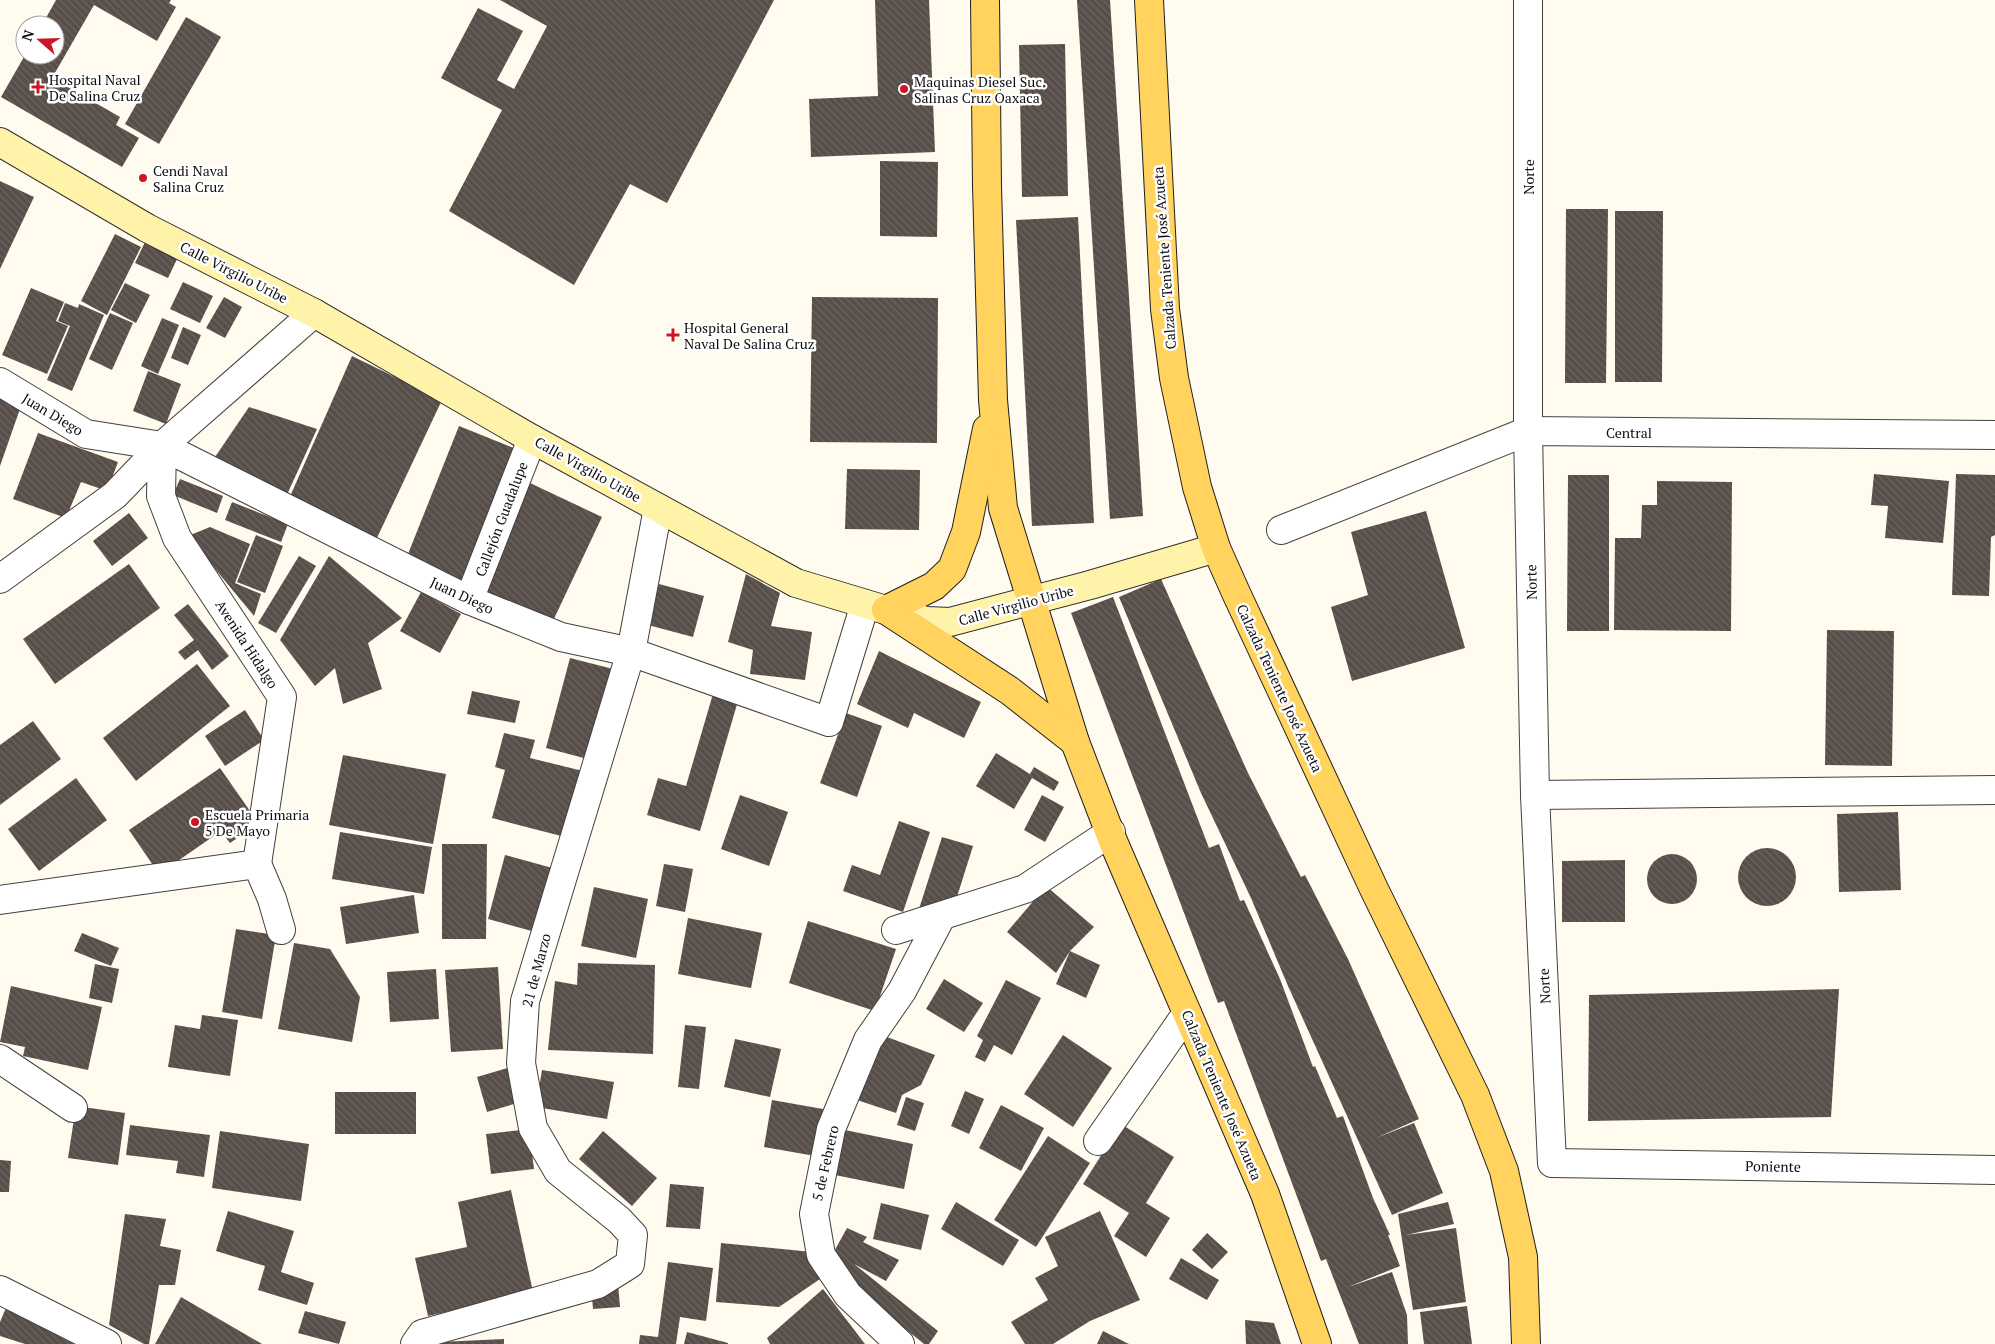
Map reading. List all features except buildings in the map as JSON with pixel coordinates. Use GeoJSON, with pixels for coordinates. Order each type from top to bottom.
{"type":"FeatureCollection","features":[{"type":"Feature","properties":{"kind":"main road","name":"Calzada Teniente José Azueta"},"geometry":{"type":"LineString","coordinates":[[985,0],[987,186],[993,400],[1003,508],[1030,601],[1075,742],[1111,832],[1264,1194],[1317,1344]]}},
{"type":"Feature","properties":{"kind":"main road","name":"Calzada Teniente José Azueta"},"geometry":{"type":"LineString","coordinates":[[1150,0],[1165,308],[1174,378],[1197,487],[1216,548],[1374,889],[1475,1094],[1504,1171],[1523,1256],[1526,1344]]}},
{"type":"Feature","properties":{"kind":"main road"},"geometry":{"type":"LineString","coordinates":[[876,607],[934,586],[952,569],[966,532],[993,400]]}},
{"type":"Feature","properties":{"kind":"main road"},"geometry":{"type":"LineString","coordinates":[[876,607],[1010,691],[1075,742]]}},
{"type":"Feature","properties":{"kind":"street","name":"Norte"},"geometry":{"type":"LineString","coordinates":[[1528,0],[1528,431],[1535,795],[1552,1163]]}},
{"type":"Feature","properties":{"kind":"street","name":"Calle Virgilio Uribe"},"geometry":{"type":"LineString","coordinates":[[0,142],[148,228],[314,313],[532,439],[796,583],[927,621],[950,622],[1216,548]]}},
{"type":"Feature","properties":{"kind":"street"},"geometry":{"type":"LineString","coordinates":[[0,579],[115,495],[162,446],[314,313]]}},
{"type":"Feature","properties":{"kind":"street","name":"Juan Diego"},"geometry":{"type":"LineString","coordinates":[[0,382],[86,434],[162,446],[469,600],[561,637],[630,652],[829,722],[876,607]]}},
{"type":"Feature","properties":{"kind":"street","name":"Central"},"geometry":{"type":"LineString","coordinates":[[1281,530],[1528,431],[1995,435]]}},
{"type":"Feature","properties":{"kind":"street","name":"Callejón Guadalupe"},"geometry":{"type":"LineString","coordinates":[[469,600],[532,439]]}},
{"type":"Feature","properties":{"kind":"street","name":"Avenida Hidalgo"},"geometry":{"type":"LineString","coordinates":[[162,446],[161,496],[177,538],[282,697],[257,864]]}},
{"type":"Feature","properties":{"kind":"street"},"geometry":{"type":"LineString","coordinates":[[630,652],[658,508]]}},
{"type":"Feature","properties":{"kind":"street","name":"21 de Marzo"},"geometry":{"type":"LineString","coordinates":[[415,1344],[422,1334],[598,1284],[630,1264],[633,1235],[619,1220],[558,1171],[533,1128],[522,1063],[525,1001],[630,652]]}},
{"type":"Feature","properties":{"kind":"street"},"geometry":{"type":"LineString","coordinates":[[1535,795],[1995,790]]}},
{"type":"Feature","properties":{"kind":"street"},"geometry":{"type":"LineString","coordinates":[[896,930],[1025,889],[1111,832]]}},
{"type":"Feature","properties":{"kind":"street"},"geometry":{"type":"LineString","coordinates":[[0,901],[257,864],[272,899],[281,930]]}},
{"type":"Feature","properties":{"kind":"street","name":"5 de Febrero"},"geometry":{"type":"LineString","coordinates":[[900,1344],[848,1295],[820,1255],[814,1214],[831,1129],[868,1040],[902,991],[941,917]]}},
{"type":"Feature","properties":{"kind":"street"},"geometry":{"type":"LineString","coordinates":[[1098,1141],[1187,1013]]}},
{"type":"Feature","properties":{"kind":"street"},"geometry":{"type":"LineString","coordinates":[[0,1059],[73,1108]]}},
{"type":"Feature","properties":{"kind":"street","name":"Poniente"},"geometry":{"type":"LineString","coordinates":[[1552,1163],[1995,1170]]}},
{"type":"Feature","properties":{"kind":"street"},"geometry":{"type":"LineString","coordinates":[[0,1290],[107,1344]]}},
{"type":"Feature","properties":{"kind":"place","name":"Hospital Naval De Salina Cruz"},"geometry":{"type":"Point","coordinates":[38,87]}},
{"type":"Feature","properties":{"kind":"place","name":"Maquinas Diesel Suc. Salinas Cruz Oaxaca"},"geometry":{"type":"Point","coordinates":[904,89]}},
{"type":"Feature","properties":{"kind":"place","name":"Cendi Naval Salina Cruz"},"geometry":{"type":"Point","coordinates":[143,178]}},
{"type":"Feature","properties":{"kind":"place","name":"Hospital General Naval De Salina Cruz"},"geometry":{"type":"Point","coordinates":[673,335]}},
{"type":"Feature","properties":{"kind":"place","name":"Escuela Primaria 5 De Mayo"},"geometry":{"type":"Point","coordinates":[195,822]}}]}
